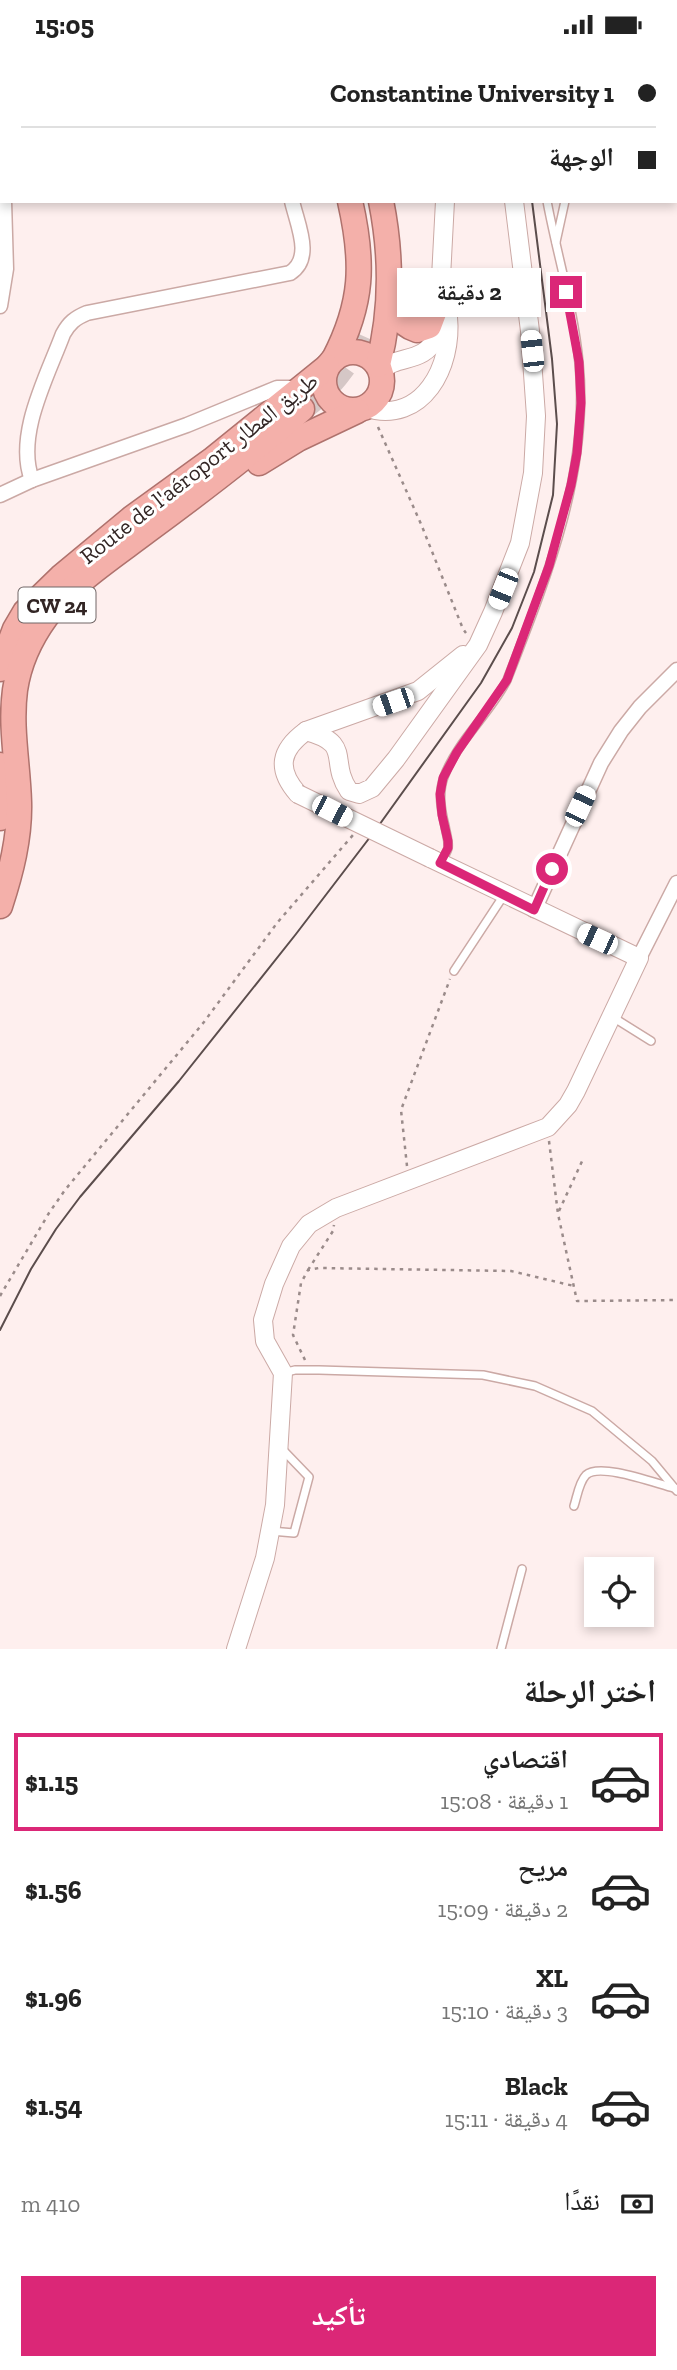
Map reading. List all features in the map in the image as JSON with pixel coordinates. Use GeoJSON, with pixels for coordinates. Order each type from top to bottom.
{"type":"FeatureCollection","features":[{"type":"Feature","properties":{"kind":"highway","name":"Route de l'aéroport طريق المطار"},"geometry":{"type":"LineString","coordinates":[[0,906],[15,853],[19,824],[14,715],[17,683],[24,655],[48,615],[61,601],[111,558],[189,499],[300,400],[330,363],[349,329],[358,292],[357,246],[350,203]]}},
{"type":"Feature","properties":{"kind":"highway"},"geometry":{"type":"LineString","coordinates":[[365,328],[374,261],[369,203]]}},
{"type":"Feature","properties":{"kind":"highway"},"geometry":{"type":"LineString","coordinates":[[381,203],[398,316],[403,323],[433,341]]}},
{"type":"Feature","properties":{"kind":"highway"},"geometry":{"type":"LineString","coordinates":[[380,368],[371,358],[352,352],[342,354],[330,363],[324,385],[332,401],[348,410],[367,415],[379,397],[383,379],[380,368],[390,263]]}},
{"type":"Feature","properties":{"kind":"highway"},"geometry":{"type":"LineString","coordinates":[[433,341],[429,325],[440,297]]}},
{"type":"Feature","properties":{"kind":"highway","name":"Route de l'aéroport طريق المطار"},"geometry":{"type":"LineString","coordinates":[[2,660],[25,612],[61,577],[132,518],[300,400]]}},
{"type":"Feature","properties":{"kind":"highway","name":"CW 24"},"geometry":{"type":"LineString","coordinates":[[61,601],[107,576],[256,464],[298,439],[367,415]]}},
{"type":"Feature","properties":{"kind":"highway"},"geometry":{"type":"LineString","coordinates":[[0,765],[0,818]]}},
{"type":"Feature","properties":{"kind":"street"},"geometry":{"type":"LineString","coordinates":[[0,306],[6,269],[4,203]]}},
{"type":"Feature","properties":{"kind":"street"},"geometry":{"type":"LineString","coordinates":[[32,480],[25,456],[31,419],[69,324],[87,313],[290,273],[297,268],[303,251],[292,203]]}},
{"type":"Feature","properties":{"kind":"street"},"geometry":{"type":"LineString","coordinates":[[440,297],[445,203]]}},
{"type":"Feature","properties":{"kind":"street"},"geometry":{"type":"LineString","coordinates":[[306,731],[327,738],[333,743],[349,791],[359,794],[367,791],[404,748],[478,645],[493,612],[520,543],[533,473],[537,415],[513,203]]}},
{"type":"Feature","properties":{"kind":"street"},"geometry":{"type":"LineString","coordinates":[[380,368],[392,362],[415,358],[433,341]]}},
{"type":"Feature","properties":{"kind":"street"},"geometry":{"type":"LineString","coordinates":[[367,415],[402,408],[424,394],[439,376],[433,341]]}},
{"type":"Feature","properties":{"kind":"street"},"geometry":{"type":"LineString","coordinates":[[0,495],[32,480],[187,425],[277,388],[291,388],[300,400]]}},
{"type":"Feature","properties":{"kind":"street"},"geometry":{"type":"LineString","coordinates":[[478,645],[418,691],[306,731],[293,740],[284,759],[284,773],[298,794],[534,910],[639,958]]}},
{"type":"Feature","properties":{"kind":"street"},"geometry":{"type":"LineString","coordinates":[[534,910],[601,763],[640,707],[677,670]]}},
{"type":"Feature","properties":{"kind":"street"},"geometry":{"type":"LineString","coordinates":[[236,1649],[265,1558],[275,1505],[283,1373],[265,1341],[263,1320],[284,1259],[309,1224],[338,1206],[548,1127],[568,1105],[576,1091],[610,1015],[677,883]]}},
{"type":"Feature","properties":{"kind":"lane"},"geometry":{"type":"LineString","coordinates":[[435,861],[448,848],[440,794],[443,778],[457,752],[507,680],[553,554],[574,472],[581,425],[579,362],[547,203]]}},
{"type":"Feature","properties":{"kind":"lane"},"geometry":{"type":"LineString","coordinates":[[555,244],[565,203]]}},
{"type":"Feature","properties":{"kind":"lane"},"geometry":{"type":"LineString","coordinates":[[454,971],[504,895]]}},
{"type":"Feature","properties":{"kind":"lane"},"geometry":{"type":"LineString","coordinates":[[610,1015],[652,1041]]}},
{"type":"Feature","properties":{"kind":"lane"},"geometry":{"type":"LineString","coordinates":[[283,1373],[309,1370],[484,1375],[535,1386],[592,1411],[652,1461],[676,1490]]}},
{"type":"Feature","properties":{"kind":"lane"},"geometry":{"type":"LineString","coordinates":[[270,1531],[294,1533],[309,1477],[279,1446]]}},
{"type":"Feature","properties":{"kind":"lane"},"geometry":{"type":"LineString","coordinates":[[575,1506],[581,1483],[587,1474],[595,1470],[608,1470],[676,1490]]}},
{"type":"Feature","properties":{"kind":"lane"},"geometry":{"type":"LineString","coordinates":[[500,1649],[522,1569]]}},
{"type":"Feature","properties":{"kind":"path"},"geometry":{"type":"LineString","coordinates":[[367,415],[421,524],[463,628],[478,645]]}},
{"type":"Feature","properties":{"kind":"path"},"geometry":{"type":"LineString","coordinates":[[0,1296],[65,1190],[204,1022],[277,923],[358,828]]}},
{"type":"Feature","properties":{"kind":"path"},"geometry":{"type":"LineString","coordinates":[[408,1180],[401,1110],[454,971]]}},
{"type":"Feature","properties":{"kind":"path"},"geometry":{"type":"LineString","coordinates":[[548,1127],[558,1213],[577,1301],[677,1300]]}},
{"type":"Feature","properties":{"kind":"path"},"geometry":{"type":"LineString","coordinates":[[558,1213],[584,1157]]}},
{"type":"Feature","properties":{"kind":"path"},"geometry":{"type":"LineString","coordinates":[[309,1370],[293,1335],[301,1283],[333,1231],[338,1206]]}},
{"type":"Feature","properties":{"kind":"path"},"geometry":{"type":"LineString","coordinates":[[308,1270],[451,1268],[511,1271],[574,1286]]}},
{"type":"Feature","properties":{"kind":"tunnel"},"geometry":{"type":"LineString","coordinates":[[302,409],[323,392],[340,373],[365,328]]}},
{"type":"Feature","properties":{"kind":"tram line"},"geometry":{"type":"LineString","coordinates":[[0,1330],[31,1269],[56,1229],[179,1081],[377,828],[481,683],[512,628],[534,572],[553,495],[557,424],[552,359],[532,203]]}},
{"type":"Feature","properties":{"kind":"route"},"geometry":{"type":"LineString","coordinates":[[552,869],[534,910],[440,863],[448,848],[440,794],[448,767],[507,680],[541,592],[568,499],[581,425],[581,403],[579,362],[566,292]]}}]}
